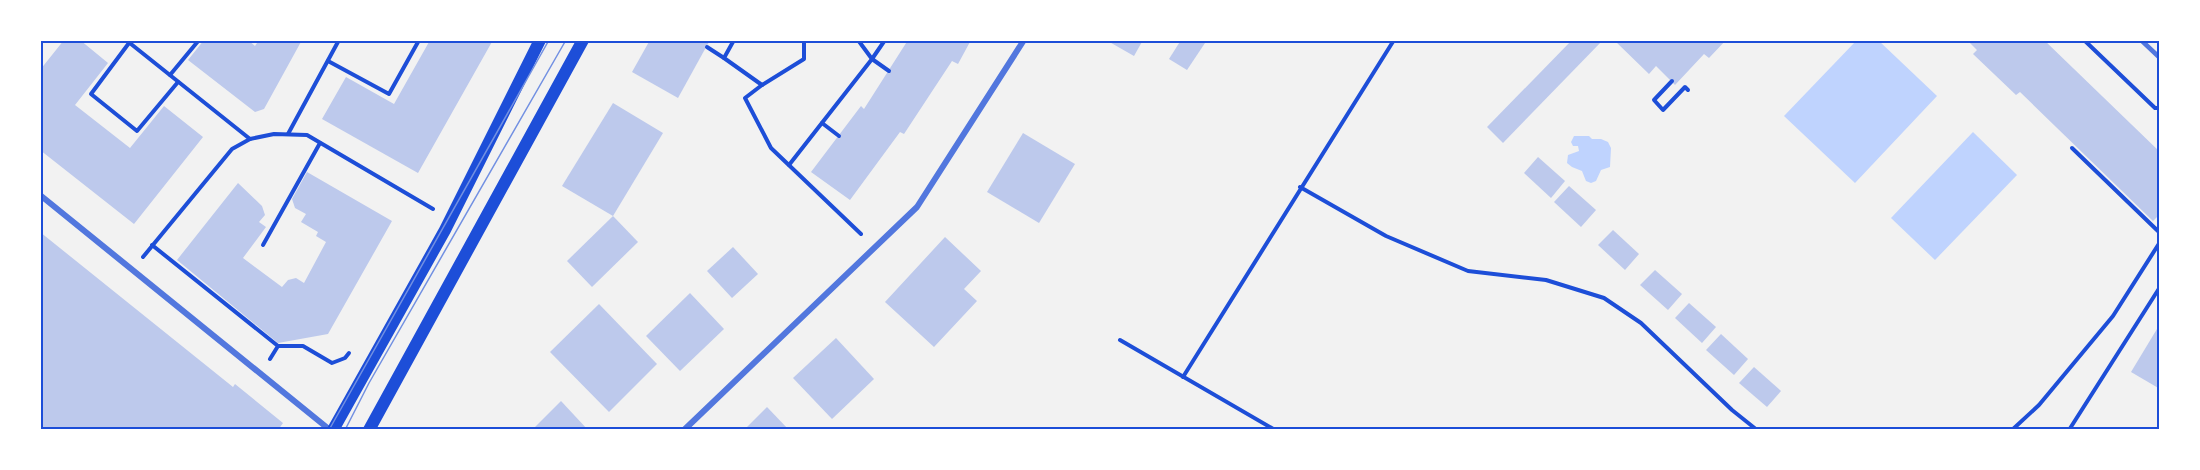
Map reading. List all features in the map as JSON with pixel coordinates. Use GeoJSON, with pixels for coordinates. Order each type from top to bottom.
{"type":"FeatureCollection","features":[{"type":"Feature","properties":{"kind":"main road"},"geometry":{"type":"LineString","coordinates":[[332,429],[445,230],[540,40]]}},
{"type":"Feature","properties":{"kind":"main road"},"geometry":{"type":"LineString","coordinates":[[369,429],[583,40]]}},
{"type":"Feature","properties":{"kind":"street"},"geometry":{"type":"LineString","coordinates":[[684,429],[917,207],[1024,40]]}},
{"type":"Feature","properties":{"kind":"street"},"geometry":{"type":"LineString","coordinates":[[40,195],[332,429]]}},
{"type":"Feature","properties":{"kind":"lane"},"geometry":{"type":"LineString","coordinates":[[2141,40],[2160,58]]}},
{"type":"Feature","properties":{"kind":"path"},"geometry":{"type":"LineString","coordinates":[[170,75],[199,40]]}},
{"type":"Feature","properties":{"kind":"path"},"geometry":{"type":"LineString","coordinates":[[288,134],[339,40]]}},
{"type":"Feature","properties":{"kind":"path"},"geometry":{"type":"LineString","coordinates":[[328,61],[389,94],[418,42],[415,40]]}},
{"type":"Feature","properties":{"kind":"path"},"geometry":{"type":"LineString","coordinates":[[724,58],[734,40]]}},
{"type":"Feature","properties":{"kind":"path"},"geometry":{"type":"LineString","coordinates":[[804,40],[804,59],[745,98],[771,147],[875,247]]}},
{"type":"Feature","properties":{"kind":"path"},"geometry":{"type":"LineString","coordinates":[[858,40],[872,58],[889,71]]}},
{"type":"Feature","properties":{"kind":"path"},"geometry":{"type":"LineString","coordinates":[[789,165],[885,40]]}},
{"type":"Feature","properties":{"kind":"path"},"geometry":{"type":"LineString","coordinates":[[1183,377],[1394,40]]}},
{"type":"Feature","properties":{"kind":"path"},"geometry":{"type":"LineString","coordinates":[[2084,40],[2155,108],[2160,108]]}},
{"type":"Feature","properties":{"kind":"path"},"geometry":{"type":"LineString","coordinates":[[178,82],[137,131],[91,94],[128,42],[250,139]]}},
{"type":"Feature","properties":{"kind":"path"},"geometry":{"type":"LineString","coordinates":[[707,47],[762,85]]}},
{"type":"Feature","properties":{"kind":"path"},"geometry":{"type":"LineString","coordinates":[[1671,81],[1654,100],[1663,110],[1685,87],[1688,90]]}},
{"type":"Feature","properties":{"kind":"path"},"geometry":{"type":"LineString","coordinates":[[822,123],[839,136]]}},
{"type":"Feature","properties":{"kind":"path"},"geometry":{"type":"LineString","coordinates":[[133,269],[231,149],[250,139],[274,134],[307,135],[435,211]]}},
{"type":"Feature","properties":{"kind":"path"},"geometry":{"type":"LineString","coordinates":[[263,245],[320,143]]}},
{"type":"Feature","properties":{"kind":"path"},"geometry":{"type":"LineString","coordinates":[[2072,148],[2160,233]]}},
{"type":"Feature","properties":{"kind":"path"},"geometry":{"type":"LineString","coordinates":[[1300,187],[1386,236],[1468,270],[1546,280],[1604,298],[1641,323],[1732,410],[1757,429]]}},
{"type":"Feature","properties":{"kind":"path"},"geometry":{"type":"LineString","coordinates":[[2012,429],[2039,405],[2113,316],[2160,242]]}},
{"type":"Feature","properties":{"kind":"path"},"geometry":{"type":"LineString","coordinates":[[152,245],[278,346],[303,346],[332,363],[345,358],[356,347]]}},
{"type":"Feature","properties":{"kind":"path"},"geometry":{"type":"LineString","coordinates":[[2070,429],[2160,287]]}},
{"type":"Feature","properties":{"kind":"path"},"geometry":{"type":"LineString","coordinates":[[1120,340],[1275,429]]}},
{"type":"Feature","properties":{"kind":"path"},"geometry":{"type":"LineString","coordinates":[[261,373],[278,346]]}},
{"type":"Feature","properties":{"kind":"water"},"geometry":{"type":"Polygon","coordinates":[[[1856,41],[1879,41],[1937,96],[1855,183],[1784,116],[1856,41]]]}},
{"type":"Feature","properties":{"kind":"water"},"geometry":{"type":"Polygon","coordinates":[[[1973,132],[2017,175],[1935,260],[1891,218],[1973,132]]]}},
{"type":"Feature","properties":{"kind":"water"},"geometry":{"type":"Polygon","coordinates":[[[1574,136],[1601,139],[1608,142],[1611,148],[1610,167],[1601,170],[1596,181],[1591,183],[1586,181],[1582,171],[1567,163],[1568,155],[1579,151],[1578,146],[1573,146],[1571,142],[1574,136]]]}},
{"type":"Feature","properties":{"kind":"building"},"geometry":{"type":"Polygon","coordinates":[[[64,40],[80,40],[108,63],[75,105],[130,148],[164,106],[203,137],[134,224],[40,150],[40,70],[64,40]]]}},
{"type":"Feature","properties":{"kind":"building"},"geometry":{"type":"Polygon","coordinates":[[[204,40],[248,40],[255,46],[259,40],[302,40],[264,109],[255,112],[188,60],[204,40]]]}},
{"type":"Feature","properties":{"kind":"building"},"geometry":{"type":"Polygon","coordinates":[[[426,40],[493,40],[418,173],[322,119],[346,77],[394,104],[429,42],[426,40]]]}},
{"type":"Feature","properties":{"kind":"building"},"geometry":{"type":"Polygon","coordinates":[[[650,40],[710,40],[678,98],[632,72],[650,40]]]}},
{"type":"Feature","properties":{"kind":"building"},"geometry":{"type":"Polygon","coordinates":[[[908,40],[971,40],[958,64],[952,61],[904,134],[900,132],[850,200],[811,172],[861,106],[864,109],[908,40]]]}},
{"type":"Feature","properties":{"kind":"building"},"geometry":{"type":"Polygon","coordinates":[[[1106,40],[1143,40],[1134,56],[1106,40]]]}},
{"type":"Feature","properties":{"kind":"building"},"geometry":{"type":"Polygon","coordinates":[[[1181,40],[1207,40],[1187,70],[1169,59],[1181,40]]]}},
{"type":"Feature","properties":{"kind":"building"},"geometry":{"type":"Polygon","coordinates":[[[1572,40],[1603,40],[1503,143],[1487,127],[1572,40]]]}},
{"type":"Feature","properties":{"kind":"building"},"geometry":{"type":"Polygon","coordinates":[[[1614,40],[1726,40],[1709,58],[1704,54],[1675,85],[1656,66],[1649,74],[1614,40]]]}},
{"type":"Feature","properties":{"kind":"building"},"geometry":{"type":"Polygon","coordinates":[[[1967,40],[2044,40],[2160,152],[2160,214],[2153,221],[2020,92],[2016,95],[1973,54],[1977,50],[1967,40]]]}},
{"type":"Feature","properties":{"kind":"building"},"geometry":{"type":"Polygon","coordinates":[[[613,103],[663,133],[613,216],[562,186],[613,103]]]}},
{"type":"Feature","properties":{"kind":"building"},"geometry":{"type":"Polygon","coordinates":[[[1023,133],[1075,164],[1039,223],[987,192],[1023,133]]]}},
{"type":"Feature","properties":{"kind":"building"},"geometry":{"type":"Polygon","coordinates":[[[1538,157],[1565,181],[1551,198],[1524,173],[1538,157]]]}},
{"type":"Feature","properties":{"kind":"building"},"geometry":{"type":"Polygon","coordinates":[[[307,172],[392,221],[328,334],[278,343],[177,260],[238,183],[262,206],[265,215],[259,222],[266,227],[243,258],[282,287],[288,280],[296,278],[304,283],[326,242],[316,236],[318,232],[301,222],[306,214],[295,208],[292,199],[307,172]]]}},
{"type":"Feature","properties":{"kind":"building"},"geometry":{"type":"Polygon","coordinates":[[[1569,186],[1596,210],[1581,227],[1554,202],[1569,186]]]}},
{"type":"Feature","properties":{"kind":"building"},"geometry":{"type":"Polygon","coordinates":[[[613,216],[638,242],[592,287],[567,261],[613,216]]]}},
{"type":"Feature","properties":{"kind":"building"},"geometry":{"type":"Polygon","coordinates":[[[1613,230],[1639,254],[1625,270],[1598,245],[1613,230]]]}},
{"type":"Feature","properties":{"kind":"building"},"geometry":{"type":"Polygon","coordinates":[[[40,232],[233,387],[235,384],[283,423],[278,430],[40,430],[40,232]]]}},
{"type":"Feature","properties":{"kind":"building"},"geometry":{"type":"Polygon","coordinates":[[[945,237],[981,271],[964,289],[977,301],[934,347],[885,302],[945,237]]]}},
{"type":"Feature","properties":{"kind":"building"},"geometry":{"type":"Polygon","coordinates":[[[733,247],[758,274],[732,298],[707,271],[733,247]]]}},
{"type":"Feature","properties":{"kind":"building"},"geometry":{"type":"Polygon","coordinates":[[[1655,270],[1682,294],[1668,310],[1640,285],[1655,270]]]}},
{"type":"Feature","properties":{"kind":"building"},"geometry":{"type":"Polygon","coordinates":[[[690,293],[724,329],[680,371],[646,336],[690,293]]]}},
{"type":"Feature","properties":{"kind":"building"},"geometry":{"type":"Polygon","coordinates":[[[1689,303],[1716,327],[1702,343],[1675,318],[1689,303]]]}},
{"type":"Feature","properties":{"kind":"building"},"geometry":{"type":"Polygon","coordinates":[[[599,304],[657,364],[609,412],[550,352],[599,304]]]}},
{"type":"Feature","properties":{"kind":"building"},"geometry":{"type":"Polygon","coordinates":[[[2160,324],[2160,389],[2131,372],[2160,324]]]}},
{"type":"Feature","properties":{"kind":"building"},"geometry":{"type":"Polygon","coordinates":[[[1721,334],[1748,359],[1734,375],[1706,350],[1721,334]]]}},
{"type":"Feature","properties":{"kind":"building"},"geometry":{"type":"Polygon","coordinates":[[[836,338],[874,379],[832,419],[793,378],[836,338]]]}},
{"type":"Feature","properties":{"kind":"building"},"geometry":{"type":"Polygon","coordinates":[[[1754,367],[1781,391],[1767,407],[1739,383],[1754,367]]]}},
{"type":"Feature","properties":{"kind":"building"},"geometry":{"type":"Polygon","coordinates":[[[561,401],[588,430],[532,430],[561,401]]]}},
{"type":"Feature","properties":{"kind":"building"},"geometry":{"type":"Polygon","coordinates":[[[767,407],[789,430],[744,430],[767,407]]]}},
{"type":"Feature","properties":{"kind":"tram line"},"geometry":{"type":"LineString","coordinates":[[329,430],[549,40]]}},
{"type":"Feature","properties":{"kind":"tram line"},"geometry":{"type":"LineString","coordinates":[[345,430],[369,383],[566,40]]}}]}
